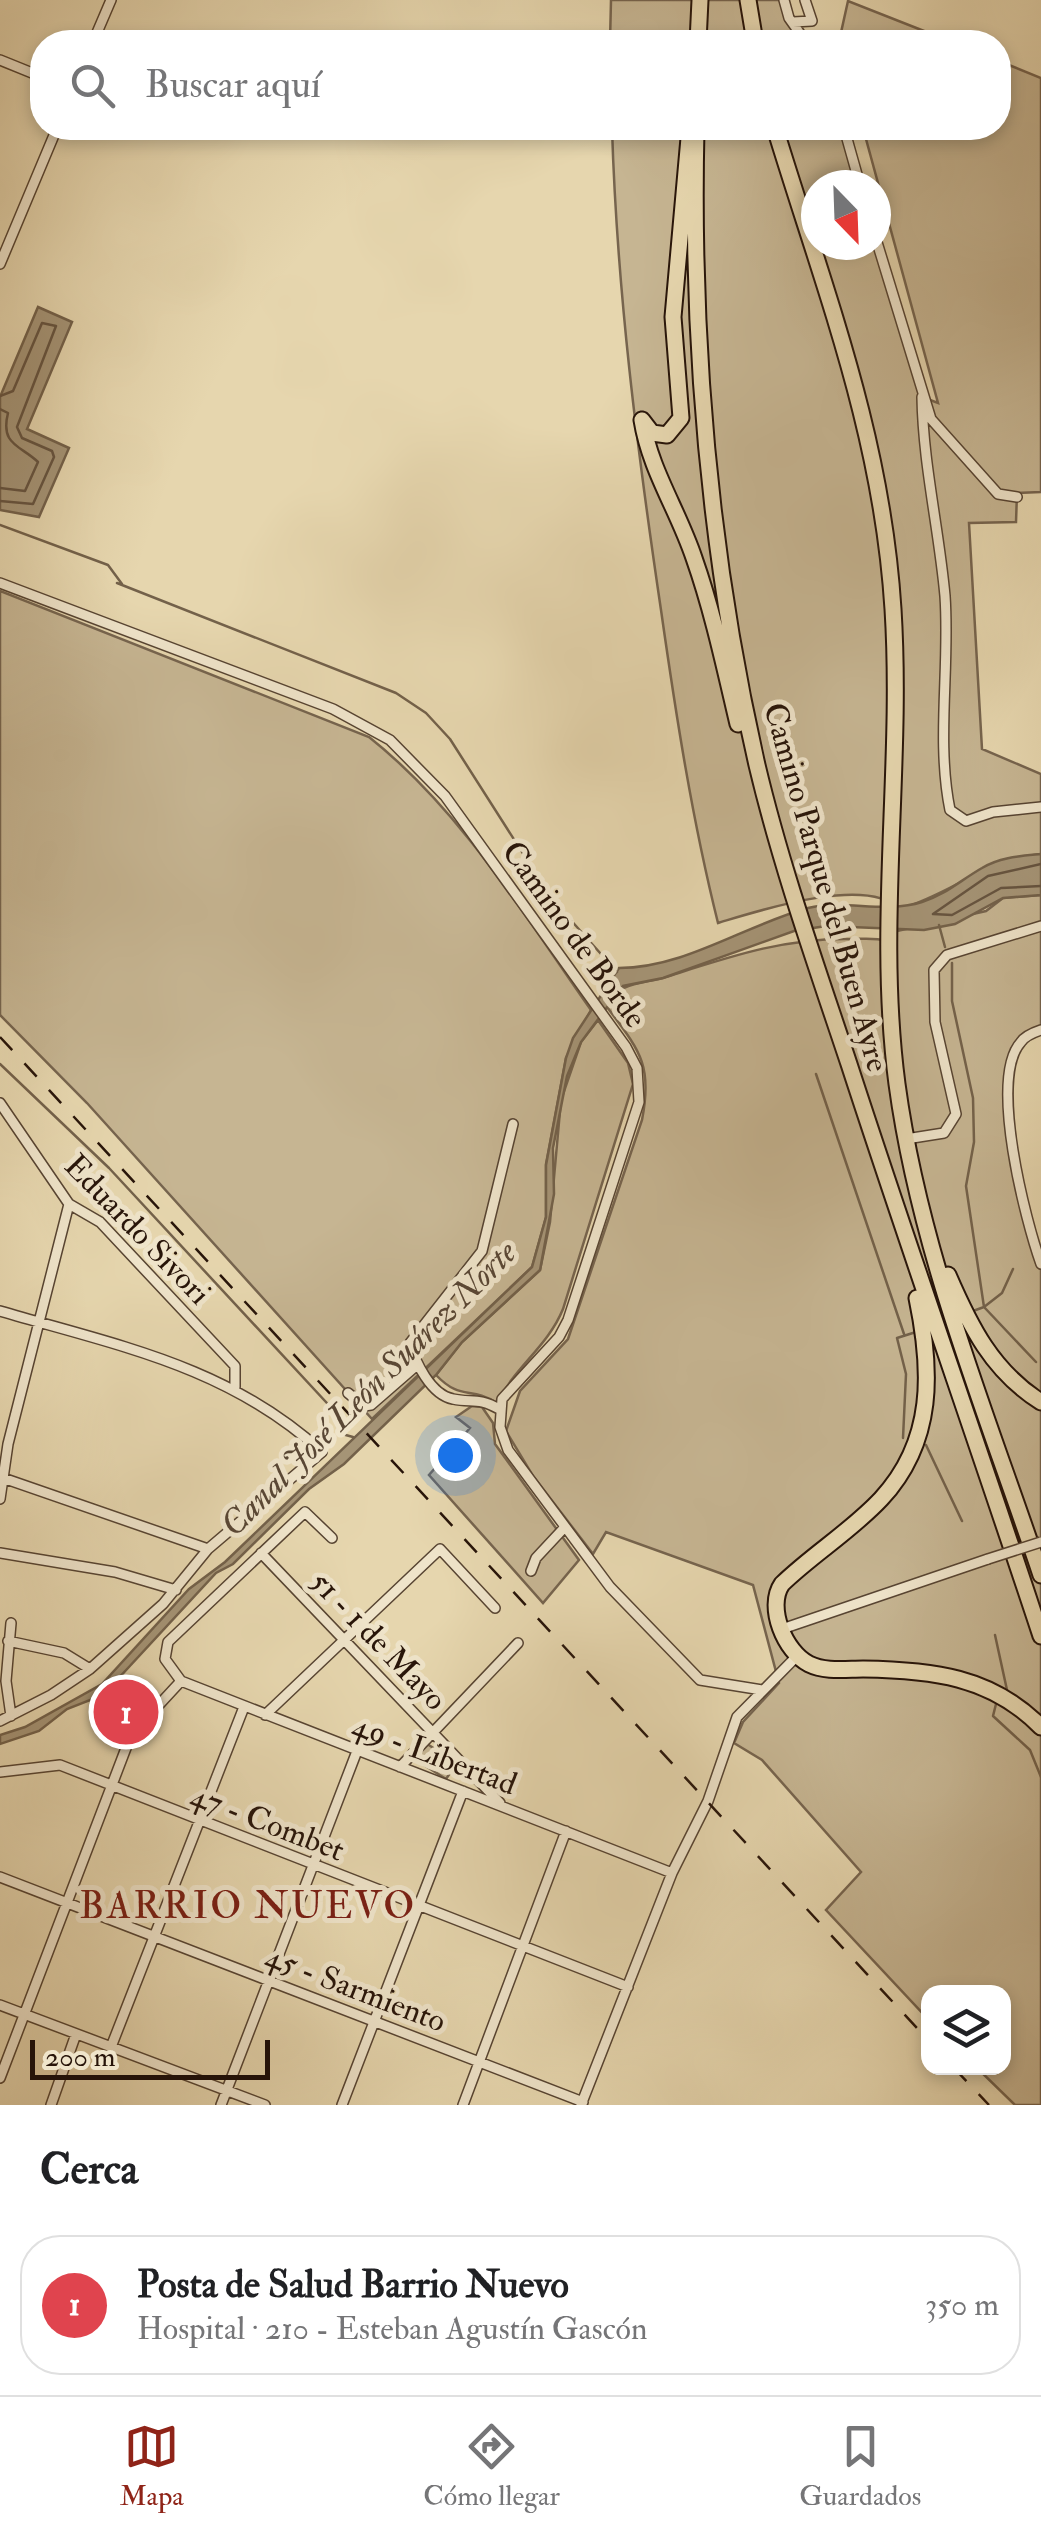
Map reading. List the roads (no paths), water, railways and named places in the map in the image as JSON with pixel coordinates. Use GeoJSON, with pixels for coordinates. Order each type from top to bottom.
{"type":"FeatureCollection","features":[{"type":"Feature","properties":{"kind":"highway"},"geometry":{"type":"LineString","coordinates":[[699,30],[700,0]]}},
{"type":"Feature","properties":{"kind":"highway"},"geometry":{"type":"LineString","coordinates":[[748,0],[752,30]]}},
{"type":"Feature","properties":{"kind":"highway"},"geometry":{"type":"LineString","coordinates":[[690,140],[682,175],[673,317],[681,418],[667,434],[652,432],[642,420],[652,463],[694,558],[742,740],[764,790]]}},
{"type":"Feature","properties":{"kind":"highway","name":"Camino Parque del Buen Ayre"},"geometry":{"type":"LineString","coordinates":[[693,140],[695,315],[703,438],[728,610],[764,790],[795,900],[903,1230],[1041,1636]]}},
{"type":"Feature","properties":{"kind":"highway","name":"Camino Parque del Buen Ayre"},"geometry":{"type":"LineString","coordinates":[[780,140],[855,376],[886,532],[895,666],[886,940],[893,1046],[906,1139],[940,1280],[1041,1576]]}},
{"type":"Feature","properties":{"kind":"highway"},"geometry":{"type":"LineString","coordinates":[[923,1216],[985,1351],[1003,1372],[1041,1402]]}},
{"type":"Feature","properties":{"kind":"highway"},"geometry":{"type":"LineString","coordinates":[[903,1230],[929,1362],[924,1421],[906,1464],[880,1500],[782,1584],[776,1598],[782,1629],[798,1655],[821,1668],[928,1671],[958,1676],[1014,1703],[1041,1727]]}},
{"type":"Feature","properties":{"kind":"street"},"geometry":{"type":"LineString","coordinates":[[98,30],[110,0]]}},
{"type":"Feature","properties":{"kind":"street"},"geometry":{"type":"LineString","coordinates":[[784,0],[798,30]]}},
{"type":"Feature","properties":{"kind":"street"},"geometry":{"type":"LineString","coordinates":[[790,18],[802,0],[812,11],[808,30]]}},
{"type":"Feature","properties":{"kind":"street"},"geometry":{"type":"LineString","coordinates":[[790,18],[809,23]]}},
{"type":"Feature","properties":{"kind":"street"},"geometry":{"type":"LineString","coordinates":[[0,60],[30,72]]}},
{"type":"Feature","properties":{"kind":"street"},"geometry":{"type":"LineString","coordinates":[[0,264],[52,140]]}},
{"type":"Feature","properties":{"kind":"street"},"geometry":{"type":"LineString","coordinates":[[847,140],[856,170]]}},
{"type":"Feature","properties":{"kind":"street"},"geometry":{"type":"LineString","coordinates":[[882,260],[931,419],[998,494],[1017,498]]}},
{"type":"Feature","properties":{"kind":"street"},"geometry":{"type":"LineString","coordinates":[[922,397],[944,595],[948,687],[943,776],[950,810],[966,821],[993,812],[1041,807]]}},
{"type":"Feature","properties":{"kind":"street","name":"Camino de Borde"},"geometry":{"type":"LineString","coordinates":[[0,583],[333,709],[390,740],[445,796],[637,1068],[639,1102],[564,1328],[512,1384],[499,1409]]}},
{"type":"Feature","properties":{"kind":"street"},"geometry":{"type":"LineString","coordinates":[[906,1139],[944,1133],[956,1114],[935,1022],[934,970],[947,955],[1041,926]]}},
{"type":"Feature","properties":{"kind":"street"},"geometry":{"type":"LineString","coordinates":[[1041,1030],[1020,1042],[1010,1068],[1010,1103],[1018,1193],[1041,1264]]}},
{"type":"Feature","properties":{"kind":"street","name":"Eduardo Sivori"},"geometry":{"type":"LineString","coordinates":[[0,1103],[68,1204],[100,1222],[222,1352],[238,1372],[235,1387]]}},
{"type":"Feature","properties":{"kind":"street"},"geometry":{"type":"LineString","coordinates":[[514,1124],[482,1251],[417,1330],[410,1343],[418,1367],[450,1398],[470,1398],[499,1409],[508,1450],[564,1528],[610,1586],[700,1680],[762,1690]]}},
{"type":"Feature","properties":{"kind":"street"},"geometry":{"type":"LineString","coordinates":[[0,1499],[68,1204]]}},
{"type":"Feature","properties":{"kind":"street"},"geometry":{"type":"LineString","coordinates":[[0,1311],[235,1387],[284,1418],[322,1452],[208,1549],[176,1590],[90,1669],[5,1718]]}},
{"type":"Feature","properties":{"kind":"street"},"geometry":{"type":"LineString","coordinates":[[348,1394],[364,1406],[372,1405],[418,1367]]}},
{"type":"Feature","properties":{"kind":"street"},"geometry":{"type":"LineString","coordinates":[[2,1478],[208,1549]]}},
{"type":"Feature","properties":{"kind":"street"},"geometry":{"type":"LineString","coordinates":[[0,2078],[133,1731],[180,1681],[165,1659],[168,1642],[305,1512],[332,1538]]}},
{"type":"Feature","properties":{"kind":"street"},"geometry":{"type":"LineString","coordinates":[[532,1570],[564,1528]]}},
{"type":"Feature","properties":{"kind":"street"},"geometry":{"type":"LineString","coordinates":[[782,1629],[1041,1542]]}},
{"type":"Feature","properties":{"kind":"street"},"geometry":{"type":"LineString","coordinates":[[265,1715],[440,1549],[495,1608]]}},
{"type":"Feature","properties":{"kind":"street"},"geometry":{"type":"LineString","coordinates":[[0,1553],[115,1572],[176,1590]]}},
{"type":"Feature","properties":{"kind":"street","name":"51 - 1 de Mayo"},"geometry":{"type":"LineString","coordinates":[[261,1554],[502,1805]]}},
{"type":"Feature","properties":{"kind":"street"},"geometry":{"type":"LineString","coordinates":[[5,1718],[11,1622]]}},
{"type":"Feature","properties":{"kind":"street"},"geometry":{"type":"LineString","coordinates":[[8,1641],[64,1653],[90,1669]]}},
{"type":"Feature","properties":{"kind":"street"},"geometry":{"type":"LineString","coordinates":[[400,1766],[430,1730],[518,1643]]}},
{"type":"Feature","properties":{"kind":"street"},"geometry":{"type":"LineString","coordinates":[[582,2103],[672,1873],[699,1822],[737,1717],[798,1655]]}},
{"type":"Feature","properties":{"kind":"street","name":"49 - Libertad"},"geometry":{"type":"LineString","coordinates":[[180,1681],[672,1873]]}},
{"type":"Feature","properties":{"kind":"street"},"geometry":{"type":"LineString","coordinates":[[111,2047],[244,1707]]}},
{"type":"Feature","properties":{"kind":"street"},"geometry":{"type":"LineString","coordinates":[[221,2105],[357,1751]]}},
{"type":"Feature","properties":{"kind":"street","name":"47 - Combet"},"geometry":{"type":"LineString","coordinates":[[0,1772],[54,1764],[628,1987]]}},
{"type":"Feature","properties":{"kind":"street"},"geometry":{"type":"LineString","coordinates":[[342,2105],[463,1791]]}},
{"type":"Feature","properties":{"kind":"street"},"geometry":{"type":"LineString","coordinates":[[464,2105],[566,1830]]}},
{"type":"Feature","properties":{"kind":"street","name":"45 - Sarmiento"},"geometry":{"type":"LineString","coordinates":[[0,1878],[582,2103]]}},
{"type":"Feature","properties":{"kind":"street"},"geometry":{"type":"LineString","coordinates":[[0,2005],[266,2105]]}},
{"type":"Feature","properties":{"kind":"street"},"geometry":{"type":"LineString","coordinates":[[51,2105],[76,2034]]}},
{"type":"Feature","properties":{"kind":"water"},"geometry":{"type":"Polygon","coordinates":[[[38,307],[72,322],[27,429],[69,448],[39,517],[0,510],[0,397],[38,307]]]}},
{"type":"Feature","properties":{"kind":"water"},"geometry":{"type":"Polygon","coordinates":[[[1041,854],[1041,895],[1003,898],[955,924],[924,930],[826,926],[794,931],[663,978],[623,986],[581,1042],[567,1076],[553,1148],[554,1194],[540,1270],[462,1342],[436,1375],[344,1464],[309,1489],[233,1564],[216,1573],[103,1695],[67,1709],[39,1731],[0,1744],[0,1735],[25,1727],[102,1684],[189,1589],[225,1562],[532,1267],[546,1217],[546,1165],[566,1058],[573,1038],[619,968],[668,961],[808,908],[894,907],[922,902],[989,864],[1041,854]]]}},
{"type":"Feature","properties":{"kind":"waterway"},"geometry":{"type":"LineString","coordinates":[[0,525],[108,565],[122,584]]}},
{"type":"Feature","properties":{"kind":"waterway"},"geometry":{"type":"LineString","coordinates":[[117,583],[396,693],[426,713],[450,739],[552,899],[617,972]]}},
{"type":"Feature","properties":{"kind":"waterway"},"geometry":{"type":"LineString","coordinates":[[939,925],[945,947]]}},
{"type":"Feature","properties":{"kind":"waterway"},"geometry":{"type":"LineString","coordinates":[[952,963],[952,1001],[973,1098],[974,1142],[966,1186],[984,1307],[973,1311]]}},
{"type":"Feature","properties":{"kind":"waterway","name":"Canal José León Suárez Norte"},"geometry":{"type":"LineString","coordinates":[[0,1064],[109,1168],[338,1415],[342,1434],[353,1437]]}},
{"type":"Feature","properties":{"kind":"waterway"},"geometry":{"type":"LineString","coordinates":[[816,1074],[904,1334]]}},
{"type":"Feature","properties":{"kind":"waterway"},"geometry":{"type":"LineString","coordinates":[[1013,1269],[1002,1293],[984,1307],[1036,1362]]}},
{"type":"Feature","properties":{"kind":"waterway"},"geometry":{"type":"LineString","coordinates":[[903,1438],[906,1374],[897,1338],[916,1332]]}},
{"type":"Feature","properties":{"kind":"waterway"},"geometry":{"type":"LineString","coordinates":[[926,1445],[962,1521]]}},
{"type":"Feature","properties":{"kind":"waterway"},"geometry":{"type":"LineString","coordinates":[[995,1635],[1007,1690]]}},
{"type":"Feature","properties":{"kind":"waterway"},"geometry":{"type":"LineString","coordinates":[[996,1704],[993,1716],[1030,1750],[1041,1777]]}},
{"type":"Feature","properties":{"kind":"railway"},"geometry":{"type":"LineString","coordinates":[[0,1037],[921,2032]]}},
{"type":"Feature","properties":{"kind":"railway"},"geometry":{"type":"LineString","coordinates":[[961,2075],[989,2105]]}},
{"type":"Feature","properties":{"kind":"place","name":"Posta de Salud Barrio Nuevo"},"geometry":{"type":"Point","coordinates":[126,1712]}},
{"type":"Feature","properties":{"kind":"district","name":"BARRIO NUEVO"},"geometry":{"type":"Point","coordinates":[248,1905]}}]}
